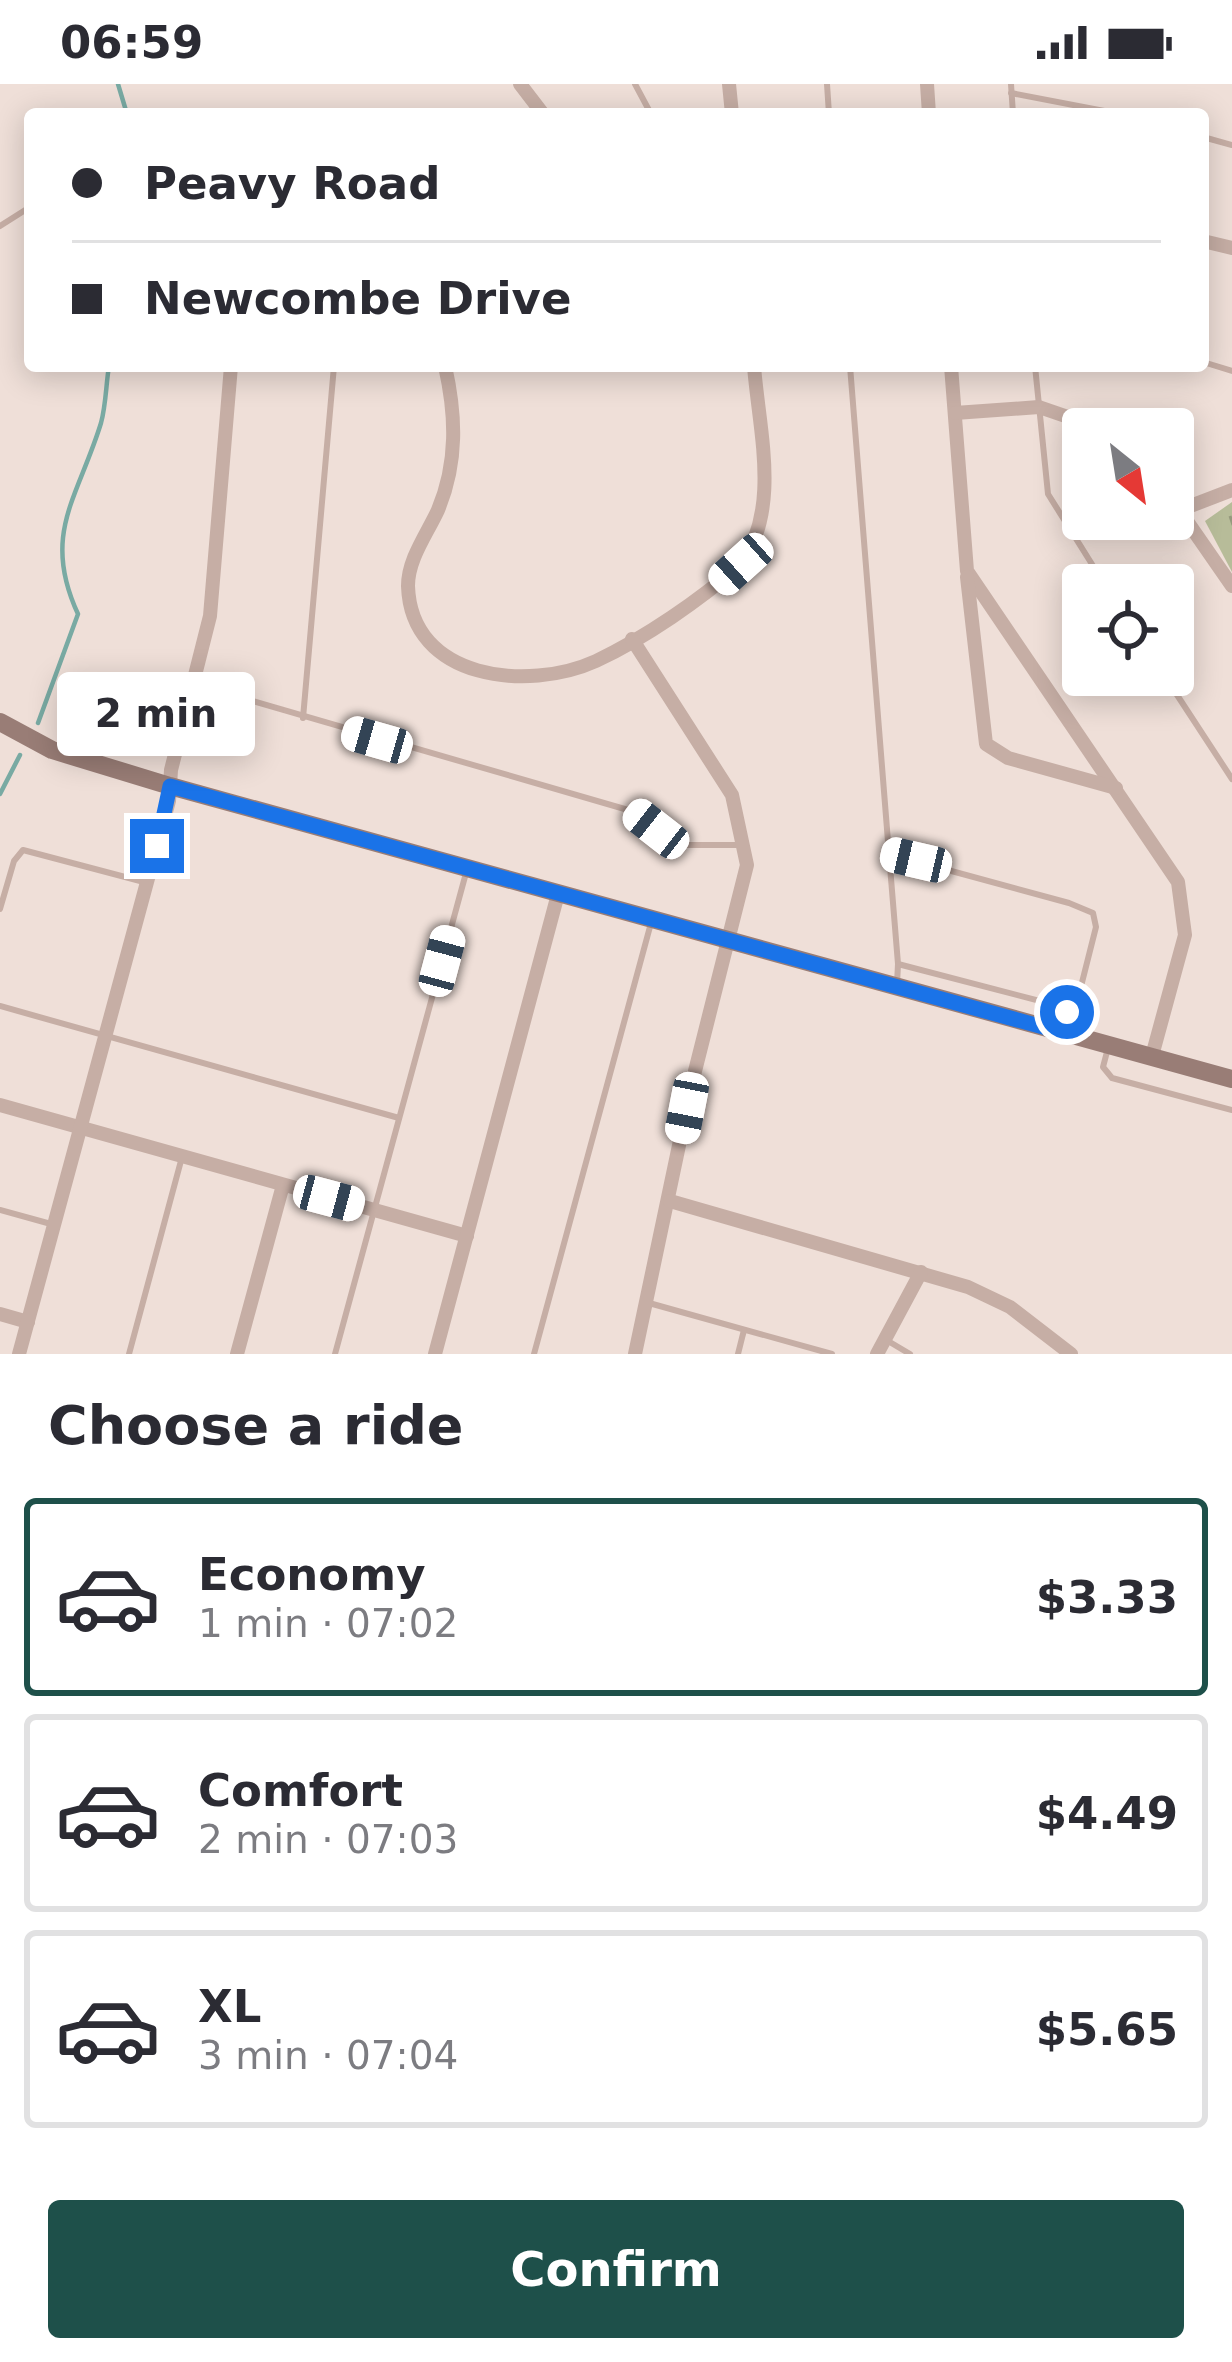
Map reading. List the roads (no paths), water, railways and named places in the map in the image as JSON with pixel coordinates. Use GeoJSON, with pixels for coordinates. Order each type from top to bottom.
{"type":"FeatureCollection","features":[{"type":"Feature","properties":{"kind":"street"},"geometry":{"type":"LineString","coordinates":[[520,84],[538,108]]}},
{"type":"Feature","properties":{"kind":"street"},"geometry":{"type":"LineString","coordinates":[[20,1354],[147,883],[211,616],[230,372]]}},
{"type":"Feature","properties":{"kind":"street"},"geometry":{"type":"LineString","coordinates":[[446,372],[455,434],[449,477],[408,580],[410,604],[428,642],[448,662],[522,676],[581,666],[632,639],[722,580],[754,546],[764,493],[754,372]]}},
{"type":"Feature","properties":{"kind":"street"},"geometry":{"type":"LineString","coordinates":[[952,372],[986,744],[1008,758],[1116,788]]}},
{"type":"Feature","properties":{"kind":"street"},"geometry":{"type":"LineString","coordinates":[[955,413],[1039,407],[1062,415]]}},
{"type":"Feature","properties":{"kind":"street"},"geometry":{"type":"LineString","coordinates":[[1194,501],[1232,490]]}},
{"type":"Feature","properties":{"kind":"street"},"geometry":{"type":"LineString","coordinates":[[1194,532],[1232,586]]}},
{"type":"Feature","properties":{"kind":"street"},"geometry":{"type":"LineString","coordinates":[[967,571],[1178,882],[1186,911],[1185,935],[1152,1056]]}},
{"type":"Feature","properties":{"kind":"street"},"geometry":{"type":"LineString","coordinates":[[632,639],[732,795],[746,845],[744,886],[693,1079],[635,1354]]}},
{"type":"Feature","properties":{"kind":"street"},"geometry":{"type":"LineString","coordinates":[[0,722],[52,750],[170,786],[1232,1079]]}},
{"type":"Feature","properties":{"kind":"street"},"geometry":{"type":"LineString","coordinates":[[435,1354],[558,894]]}},
{"type":"Feature","properties":{"kind":"street"},"geometry":{"type":"LineString","coordinates":[[0,1105],[467,1236]]}},
{"type":"Feature","properties":{"kind":"street"},"geometry":{"type":"LineString","coordinates":[[237,1354],[283,1185]]}},
{"type":"Feature","properties":{"kind":"street"},"geometry":{"type":"LineString","coordinates":[[670,1201],[921,1272],[1010,1306],[1068,1350]]}},
{"type":"Feature","properties":{"kind":"street"},"geometry":{"type":"LineString","coordinates":[[877,1354],[921,1272]]}},
{"type":"Feature","properties":{"kind":"street"},"geometry":{"type":"LineString","coordinates":[[0,1314],[28,1322]]}},
{"type":"Feature","properties":{"kind":"lane"},"geometry":{"type":"LineString","coordinates":[[1011,88],[1095,108]]}},
{"type":"Feature","properties":{"kind":"lane"},"geometry":{"type":"LineString","coordinates":[[303,718],[333,372]]}},
{"type":"Feature","properties":{"kind":"lane"},"geometry":{"type":"LineString","coordinates":[[850,372],[897,988]]}},
{"type":"Feature","properties":{"kind":"lane"},"geometry":{"type":"LineString","coordinates":[[1036,372],[1048,494],[1092,564]]}},
{"type":"Feature","properties":{"kind":"lane"},"geometry":{"type":"LineString","coordinates":[[194,684],[635,812],[678,845],[746,845]]}},
{"type":"Feature","properties":{"kind":"lane"},"geometry":{"type":"LineString","coordinates":[[1178,696],[1232,779]]}},
{"type":"Feature","properties":{"kind":"lane"},"geometry":{"type":"LineString","coordinates":[[0,909],[14,861],[23,850],[147,883]]}},
{"type":"Feature","properties":{"kind":"lane"},"geometry":{"type":"LineString","coordinates":[[889,854],[1093,913],[1096,927],[1065,1033]]}},
{"type":"Feature","properties":{"kind":"lane"},"geometry":{"type":"LineString","coordinates":[[335,1354],[466,870]]}},
{"type":"Feature","properties":{"kind":"lane"},"geometry":{"type":"LineString","coordinates":[[534,1354],[652,921]]}},
{"type":"Feature","properties":{"kind":"lane"},"geometry":{"type":"LineString","coordinates":[[898,964],[1063,1007],[1067,1012],[1065,1033]]}},
{"type":"Feature","properties":{"kind":"lane"},"geometry":{"type":"LineString","coordinates":[[0,1006],[399,1118]]}},
{"type":"Feature","properties":{"kind":"lane"},"geometry":{"type":"LineString","coordinates":[[1109,1045],[1103,1067],[1112,1078],[1232,1110]]}},
{"type":"Feature","properties":{"kind":"lane"},"geometry":{"type":"LineString","coordinates":[[129,1354],[182,1156]]}},
{"type":"Feature","properties":{"kind":"lane"},"geometry":{"type":"LineString","coordinates":[[0,1210],[55,1225]]}},
{"type":"Feature","properties":{"kind":"lane"},"geometry":{"type":"LineString","coordinates":[[649,1303],[832,1354]]}},
{"type":"Feature","properties":{"kind":"lane"},"geometry":{"type":"LineString","coordinates":[[738,1354],[744,1330]]}},
{"type":"Feature","properties":{"kind":"lane"},"geometry":{"type":"LineString","coordinates":[[885,1339],[910,1354]]}},
{"type":"Feature","properties":{"kind":"waterway"},"geometry":{"type":"LineString","coordinates":[[118,84],[125,108]]}},
{"type":"Feature","properties":{"kind":"waterway"},"geometry":{"type":"LineString","coordinates":[[38,723],[78,614],[67,586],[63,538],[101,423],[108,372]]}},
{"type":"Feature","properties":{"kind":"waterway"},"geometry":{"type":"LineString","coordinates":[[0,794],[20,755]]}}]}
